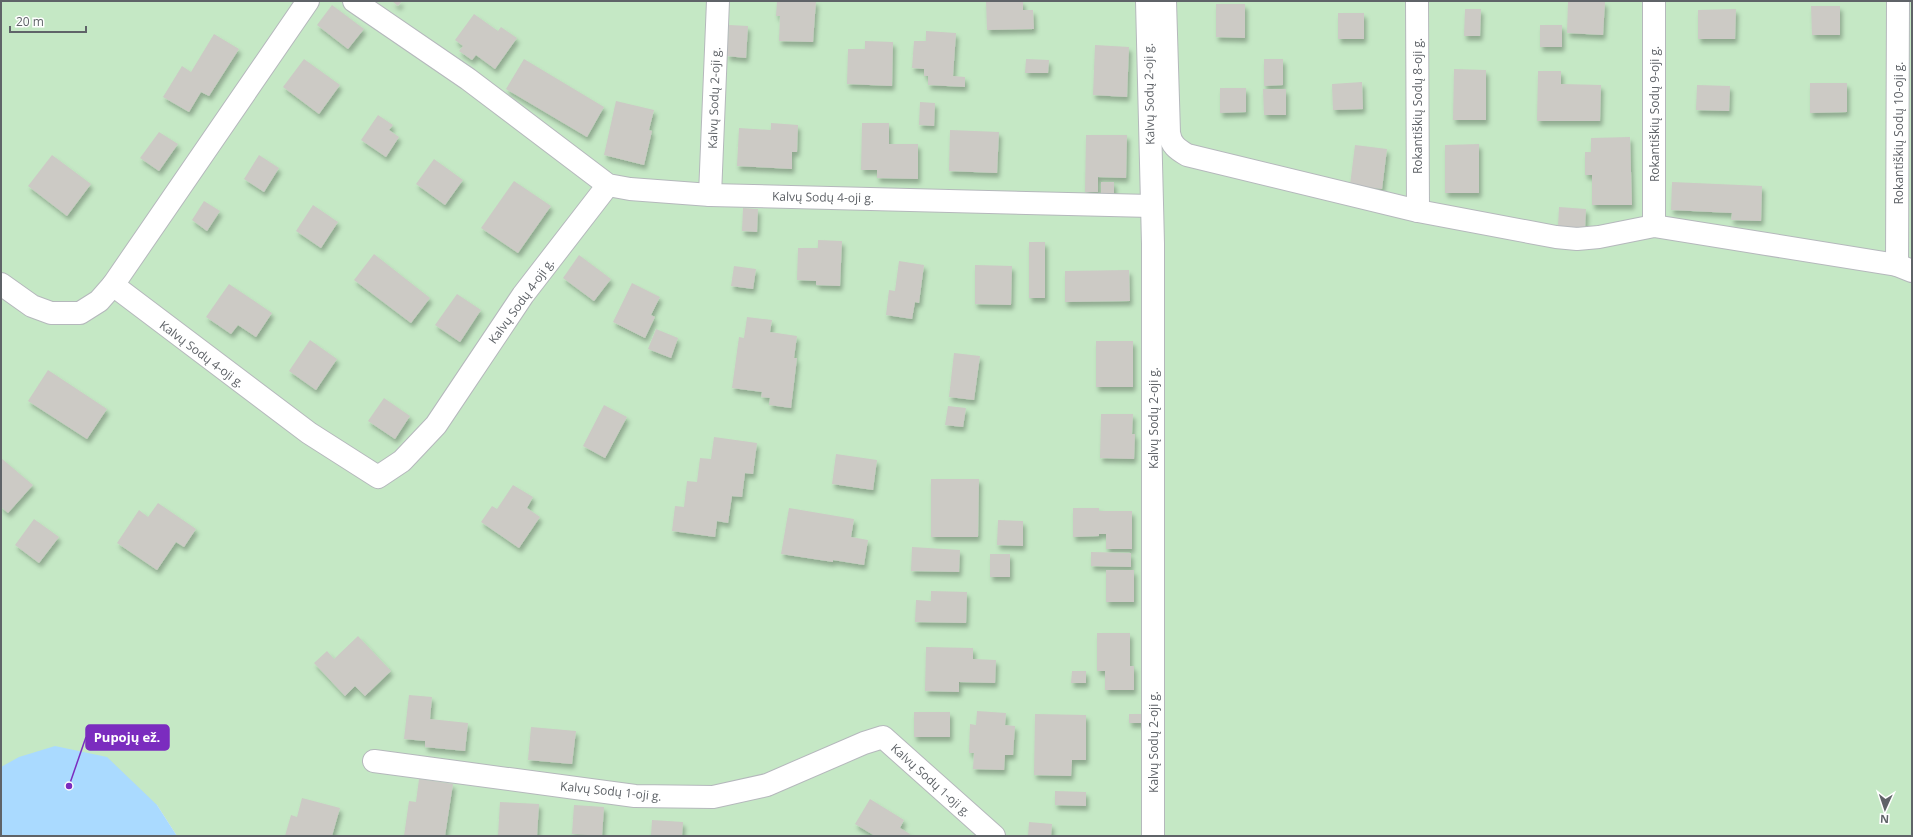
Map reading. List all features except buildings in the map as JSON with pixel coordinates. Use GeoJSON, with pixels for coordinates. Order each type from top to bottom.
{"type":"FeatureCollection","features":[{"type":"Feature","properties":{"kind":"street"},"geometry":{"type":"LineString","coordinates":[[1,284],[32,306],[51,313],[80,313],[99,301],[113,285],[308,1]]}},
{"type":"Feature","properties":{"kind":"street"},"geometry":{"type":"LineString","coordinates":[[354,1],[468,79],[608,185]]}},
{"type":"Feature","properties":{"kind":"street","name":"Kalvų Sodų 2-oji g."},"geometry":{"type":"LineString","coordinates":[[710,195],[718,1]]}},
{"type":"Feature","properties":{"kind":"street","name":"Kalvų Sodų 2-oji g."},"geometry":{"type":"LineString","coordinates":[[1147,1],[1153,244],[1153,836]]}},
{"type":"Feature","properties":{"kind":"street"},"geometry":{"type":"LineString","coordinates":[[1165,1],[1168,133],[1170,142],[1178,150],[1187,155],[1418,212],[1556,237],[1577,239],[1599,237],[1654,226],[1904,268]]}},
{"type":"Feature","properties":{"kind":"street","name":"Rokantiškių Sodų 8-oji g."},"geometry":{"type":"LineString","coordinates":[[1417,1],[1418,212]]}},
{"type":"Feature","properties":{"kind":"street","name":"Rokantiškių Sodų 9-oji g."},"geometry":{"type":"LineString","coordinates":[[1654,1],[1654,226]]}},
{"type":"Feature","properties":{"kind":"street","name":"Rokantiškių Sodų 10-oji g."},"geometry":{"type":"LineString","coordinates":[[1898,1],[1904,268]]}},
{"type":"Feature","properties":{"kind":"street","name":"Kalvų Sodų 4-oji g."},"geometry":{"type":"LineString","coordinates":[[113,285],[309,433],[378,477],[402,461],[436,425],[523,295],[608,185],[630,189],[710,195],[1151,206]]}},
{"type":"Feature","properties":{"kind":"street","name":"Kalvų Sodų 1-oji g."},"geometry":{"type":"LineString","coordinates":[[374,761],[635,796],[712,797],[767,785],[864,743],[883,737],[994,836]]}},
{"type":"Feature","properties":{"kind":"green space"},"geometry":{"type":"Polygon","coordinates":[[[1,1],[1912,1],[1912,836],[177,836],[157,805],[1,767],[1,1]]]}},
{"type":"Feature","properties":{"kind":"water"},"geometry":{"type":"Polygon","coordinates":[[[55,746],[107,757],[157,805],[177,836],[1,836],[1,767],[19,757],[55,746]]]}},
{"type":"Feature","properties":{"kind":"place","name":"Pupojų ež."},"geometry":{"type":"Point","coordinates":[69,786]}}]}
